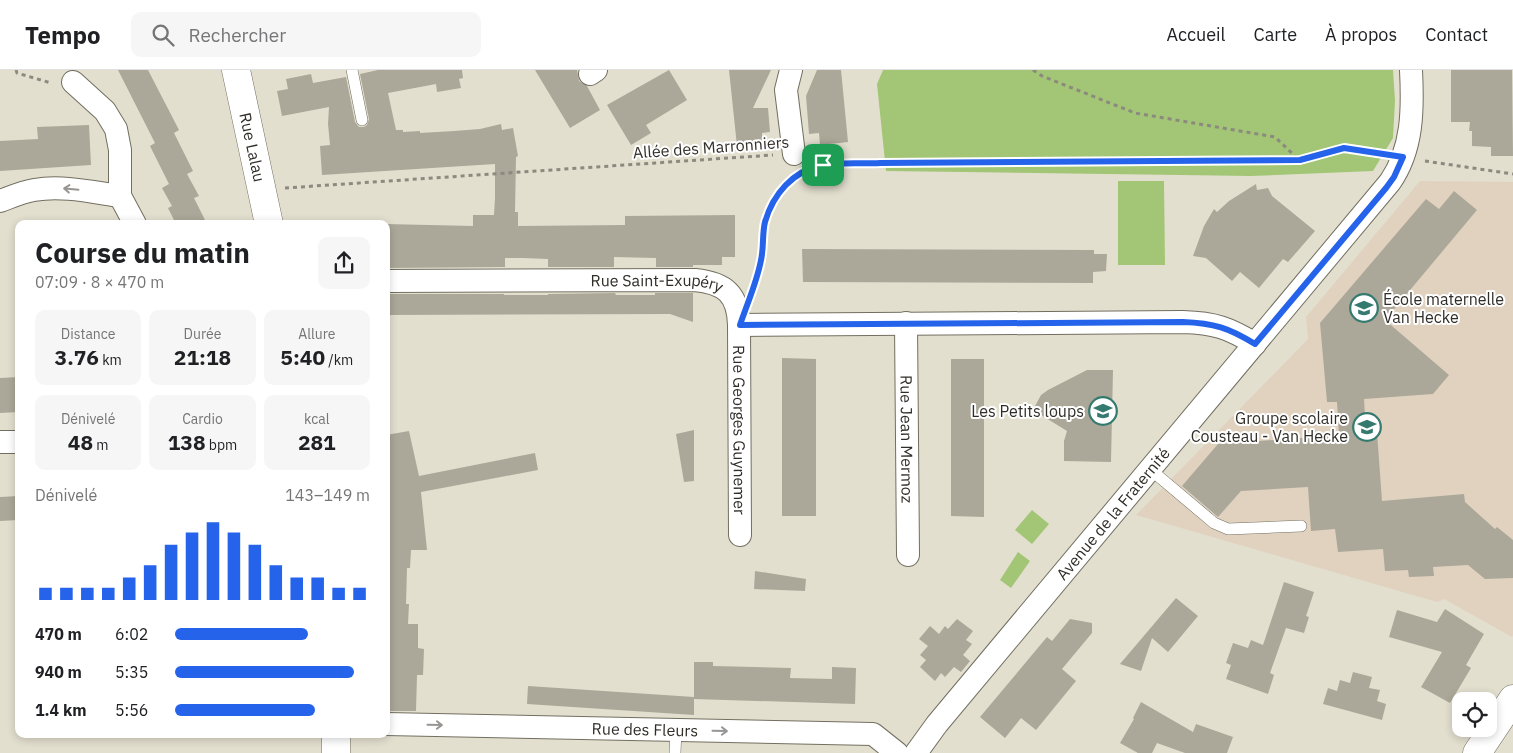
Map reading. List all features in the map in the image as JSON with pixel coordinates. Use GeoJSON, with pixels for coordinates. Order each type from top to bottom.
{"type":"FeatureCollection","features":[{"type":"Feature","properties":{"kind":"main road","name":"Rue Lalau"},"geometry":{"type":"LineString","coordinates":[[236,70],[268,220]]}},
{"type":"Feature","properties":{"kind":"main road"},"geometry":{"type":"LineString","coordinates":[[1477,753],[1513,699]]}},
{"type":"Feature","properties":{"kind":"main road"},"geometry":{"type":"LineString","coordinates":[[336,738],[336,753]]}},
{"type":"Feature","properties":{"kind":"street"},"geometry":{"type":"LineString","coordinates":[[791,70],[786,90],[799,166]]}},
{"type":"Feature","properties":{"kind":"street","name":"Avenue de la Fraternité"},"geometry":{"type":"LineString","coordinates":[[916,753],[937,724],[1394,177],[1403,157],[1411,128],[1411,70]]}},
{"type":"Feature","properties":{"kind":"street"},"geometry":{"type":"LineString","coordinates":[[73,82],[105,111],[116,129],[120,150],[120,196],[133,220]]}},
{"type":"Feature","properties":{"kind":"street"},"geometry":{"type":"LineString","coordinates":[[0,201],[33,190],[47,188],[72,189],[120,196]]}},
{"type":"Feature","properties":{"kind":"street","name":"Rue Saint-Exupéry"},"geometry":{"type":"LineString","coordinates":[[390,281],[708,281],[730,294],[736,303],[740,325]]}},
{"type":"Feature","properties":{"kind":"street"},"geometry":{"type":"LineString","coordinates":[[740,325],[1199,322],[1232,330],[1255,344]]}},
{"type":"Feature","properties":{"kind":"street","name":"Rue Jean Mermoz"},"geometry":{"type":"LineString","coordinates":[[906,323],[908,555]]}},
{"type":"Feature","properties":{"kind":"street","name":"Rue Georges Guynemer"},"geometry":{"type":"LineString","coordinates":[[740,325],[740,535]]}},
{"type":"Feature","properties":{"kind":"street"},"geometry":{"type":"LineString","coordinates":[[0,442],[15,442]]}},
{"type":"Feature","properties":{"kind":"street","name":"Rue des Fleurs"},"geometry":{"type":"LineString","coordinates":[[390,724],[873,734],[897,753]]}},
{"type":"Feature","properties":{"kind":"lane"},"geometry":{"type":"LineString","coordinates":[[352,70],[362,120]]}},
{"type":"Feature","properties":{"kind":"lane"},"geometry":{"type":"LineString","coordinates":[[1151,470],[1214,523],[1228,529],[1301,526]]}},
{"type":"Feature","properties":{"kind":"lane"},"geometry":{"type":"LineString","coordinates":[[675,753],[676,730]]}},
{"type":"Feature","properties":{"kind":"path"},"geometry":{"type":"LineString","coordinates":[[16,70],[17,73],[48,83],[73,82]]}},
{"type":"Feature","properties":{"kind":"path"},"geometry":{"type":"LineString","coordinates":[[1033,70],[1042,76],[1135,112],[1275,137],[1300,160]]}},
{"type":"Feature","properties":{"kind":"path"},"geometry":{"type":"LineString","coordinates":[[752,288],[761,259],[763,234],[769,211],[799,166],[890,163],[1300,160],[1344,148],[1513,174]]}},
{"type":"Feature","properties":{"kind":"path","name":"Allée des Marronniers"},"geometry":{"type":"LineString","coordinates":[[261,190],[799,166],[812,153],[823,165]]}},
{"type":"Feature","properties":{"kind":"shaded area","name":"Groupe scolaire Cousteau - Van Hecke"},"geometry":{"type":"Polygon","coordinates":[[[1420,181],[1513,182],[1512,637],[1444,599],[1437,602],[1136,515],[1308,339],[1306,317],[1420,181]]]}},
{"type":"Feature","properties":{"kind":"green space"},"geometry":{"type":"Polygon","coordinates":[[[883,70],[1393,70],[1395,101],[1393,138],[1373,171],[1251,176],[886,171],[877,84],[883,70]]]}},
{"type":"Feature","properties":{"kind":"green space"},"geometry":{"type":"Polygon","coordinates":[[[1118,181],[1164,181],[1165,265],[1118,265],[1118,181]]]}},
{"type":"Feature","properties":{"kind":"green space"},"geometry":{"type":"Polygon","coordinates":[[[1032,510],[1049,524],[1032,544],[1015,530],[1032,510]]]}},
{"type":"Feature","properties":{"kind":"green space"},"geometry":{"type":"Polygon","coordinates":[[[1018,552],[1030,561],[1011,588],[1000,580],[1018,552]]]}},
{"type":"Feature","properties":{"kind":"building"},"geometry":{"type":"Polygon","coordinates":[[[118,70],[148,70],[179,130],[174,133],[193,171],[187,174],[199,196],[194,198],[205,220],[174,220],[168,208],[172,206],[162,188],[169,184],[150,146],[155,143],[118,70]]]}},
{"type":"Feature","properties":{"kind":"building"},"geometry":{"type":"Polygon","coordinates":[[[378,70],[462,70],[463,78],[459,79],[461,88],[437,92],[436,84],[388,93],[396,130],[403,130],[403,132],[420,131],[420,133],[480,129],[501,124],[502,130],[513,128],[518,156],[516,157],[515,212],[518,212],[518,226],[625,225],[625,216],[735,215],[735,257],[722,257],[722,265],[693,265],[693,267],[656,267],[656,258],[614,257],[614,267],[548,267],[548,259],[505,258],[505,267],[390,268],[390,224],[473,226],[473,215],[494,215],[495,164],[322,175],[320,146],[330,145],[329,107],[282,116],[277,91],[288,89],[286,79],[311,74],[313,83],[346,77],[355,122],[359,127],[364,127],[369,119],[360,74],[378,70]]]}},
{"type":"Feature","properties":{"kind":"building"},"geometry":{"type":"Polygon","coordinates":[[[535,70],[577,70],[579,81],[587,86],[600,110],[570,128],[535,70]]]}},
{"type":"Feature","properties":{"kind":"building"},"geometry":{"type":"Polygon","coordinates":[[[669,70],[687,100],[646,125],[651,133],[631,145],[607,105],[669,70]]]}},
{"type":"Feature","properties":{"kind":"building"},"geometry":{"type":"Polygon","coordinates":[[[729,70],[771,70],[753,108],[768,108],[770,132],[762,133],[762,144],[737,146],[729,70]]]}},
{"type":"Feature","properties":{"kind":"building"},"geometry":{"type":"Polygon","coordinates":[[[817,70],[841,70],[848,142],[820,145],[819,133],[809,134],[806,96],[817,70]]]}},
{"type":"Feature","properties":{"kind":"building"},"geometry":{"type":"Polygon","coordinates":[[[1451,70],[1512,70],[1513,156],[1491,156],[1491,147],[1472,146],[1472,131],[1469,131],[1470,122],[1451,122],[1451,70]]]}},
{"type":"Feature","properties":{"kind":"building"},"geometry":{"type":"Polygon","coordinates":[[[89,125],[91,165],[0,171],[0,141],[38,139],[37,127],[89,125]]]}},
{"type":"Feature","properties":{"kind":"building"},"geometry":{"type":"Polygon","coordinates":[[[1256,184],[1257,190],[1268,188],[1272,196],[1315,231],[1288,262],[1283,259],[1259,288],[1240,272],[1232,281],[1206,258],[1193,256],[1204,226],[1214,209],[1217,212],[1229,201],[1256,184]]]}},
{"type":"Feature","properties":{"kind":"building"},"geometry":{"type":"Polygon","coordinates":[[[1454,191],[1477,210],[1385,320],[1449,375],[1433,394],[1364,399],[1366,433],[1377,432],[1382,501],[1464,494],[1465,502],[1495,529],[1497,527],[1513,540],[1513,578],[1485,579],[1468,565],[1433,567],[1434,576],[1409,577],[1408,570],[1385,571],[1383,549],[1338,552],[1335,529],[1311,531],[1308,487],[1241,491],[1218,517],[1182,486],[1218,444],[1339,435],[1337,402],[1327,402],[1320,323],[1426,199],[1439,209],[1454,191]]]}},
{"type":"Feature","properties":{"kind":"building"},"geometry":{"type":"Polygon","coordinates":[[[802,249],[1094,250],[1094,254],[1107,254],[1106,271],[1093,272],[1093,283],[803,282],[802,249]]]}},
{"type":"Feature","properties":{"kind":"building"},"geometry":{"type":"Polygon","coordinates":[[[615,293],[616,295],[655,295],[655,293],[693,293],[693,322],[670,314],[390,315],[390,294],[615,293]]]}},
{"type":"Feature","properties":{"kind":"building"},"geometry":{"type":"Polygon","coordinates":[[[782,358],[816,359],[816,516],[782,516],[782,358]]]}},
{"type":"Feature","properties":{"kind":"building"},"geometry":{"type":"Polygon","coordinates":[[[951,359],[984,359],[984,517],[951,516],[951,359]]]}},
{"type":"Feature","properties":{"kind":"building"},"geometry":{"type":"Polygon","coordinates":[[[1087,370],[1113,370],[1111,462],[1064,461],[1064,441],[1067,431],[1033,410],[1041,395],[1087,370]]]}},
{"type":"Feature","properties":{"kind":"building"},"geometry":{"type":"Polygon","coordinates":[[[15,377],[15,412],[0,413],[0,378],[15,377]]]}},
{"type":"Feature","properties":{"kind":"building"},"geometry":{"type":"Polygon","coordinates":[[[694,430],[694,481],[684,482],[676,434],[694,430]]]}},
{"type":"Feature","properties":{"kind":"building"},"geometry":{"type":"Polygon","coordinates":[[[409,431],[419,476],[535,453],[538,470],[421,492],[427,550],[411,550],[410,568],[407,568],[406,604],[409,604],[408,624],[418,624],[418,648],[424,649],[423,675],[417,675],[416,711],[390,711],[390,434],[409,431]]]}},
{"type":"Feature","properties":{"kind":"building"},"geometry":{"type":"Polygon","coordinates":[[[15,496],[15,520],[0,521],[0,497],[15,496]]]}},
{"type":"Feature","properties":{"kind":"building"},"geometry":{"type":"Polygon","coordinates":[[[755,571],[806,579],[805,591],[754,589],[755,571]]]}},
{"type":"Feature","properties":{"kind":"building"},"geometry":{"type":"Polygon","coordinates":[[[1284,582],[1314,592],[1306,616],[1309,617],[1304,633],[1286,628],[1270,673],[1274,675],[1268,694],[1226,679],[1231,665],[1226,663],[1233,643],[1248,648],[1251,640],[1263,645],[1284,582]]]}},
{"type":"Feature","properties":{"kind":"building"},"geometry":{"type":"Polygon","coordinates":[[[1176,598],[1198,616],[1168,652],[1152,638],[1141,671],[1120,664],[1176,598]]]}},
{"type":"Feature","properties":{"kind":"building"},"geometry":{"type":"Polygon","coordinates":[[[1445,609],[1484,634],[1466,665],[1471,668],[1457,692],[1452,692],[1450,703],[1421,687],[1442,652],[1389,637],[1397,610],[1437,622],[1445,609]]]}},
{"type":"Feature","properties":{"kind":"building"},"geometry":{"type":"Polygon","coordinates":[[[957,619],[973,631],[966,640],[972,644],[963,655],[970,661],[961,672],[954,667],[945,677],[941,673],[935,681],[920,667],[926,660],[920,655],[928,646],[919,639],[930,626],[939,634],[945,626],[948,629],[957,619]]]}},
{"type":"Feature","properties":{"kind":"building"},"geometry":{"type":"Polygon","coordinates":[[[1070,619],[1092,623],[1092,633],[1062,669],[1076,681],[1036,730],[1021,718],[1005,738],[980,717],[1047,637],[1052,641],[1070,619]]]}},
{"type":"Feature","properties":{"kind":"building"},"geometry":{"type":"Polygon","coordinates":[[[694,662],[713,662],[713,666],[791,668],[790,678],[832,679],[832,667],[856,668],[855,704],[694,699],[694,715],[527,704],[528,686],[694,697],[694,662]]]}},
{"type":"Feature","properties":{"kind":"building"},"geometry":{"type":"Polygon","coordinates":[[[1353,672],[1372,677],[1369,688],[1380,690],[1377,701],[1386,704],[1382,720],[1323,704],[1328,688],[1337,691],[1340,680],[1350,683],[1353,672]]]}},
{"type":"Feature","properties":{"kind":"building"},"geometry":{"type":"Polygon","coordinates":[[[1141,702],[1193,732],[1196,724],[1233,737],[1227,753],[1185,753],[1157,743],[1152,753],[1138,753],[1120,743],[1134,719],[1141,702]]]}},
{"type":"Feature","properties":{"kind":"place","name":"École maternelle Van Hecke"},"geometry":{"type":"Point","coordinates":[1364,308]}},
{"type":"Feature","properties":{"kind":"place","name":"Les Petits loups"},"geometry":{"type":"Point","coordinates":[1103,411]}},
{"type":"Feature","properties":{"kind":"place","name":"Groupe scolaire Cousteau - Van Hecke"},"geometry":{"type":"Point","coordinates":[1367,427]}},
{"type":"Feature","properties":{"kind":"route"},"geometry":{"type":"LineString","coordinates":[[1344,148],[1403,157],[1394,177],[1386,188],[1255,344],[1232,330],[1199,322],[740,325],[761,259],[765,221],[776,197],[793,177],[823,165],[1300,160],[1344,148]]}}]}
